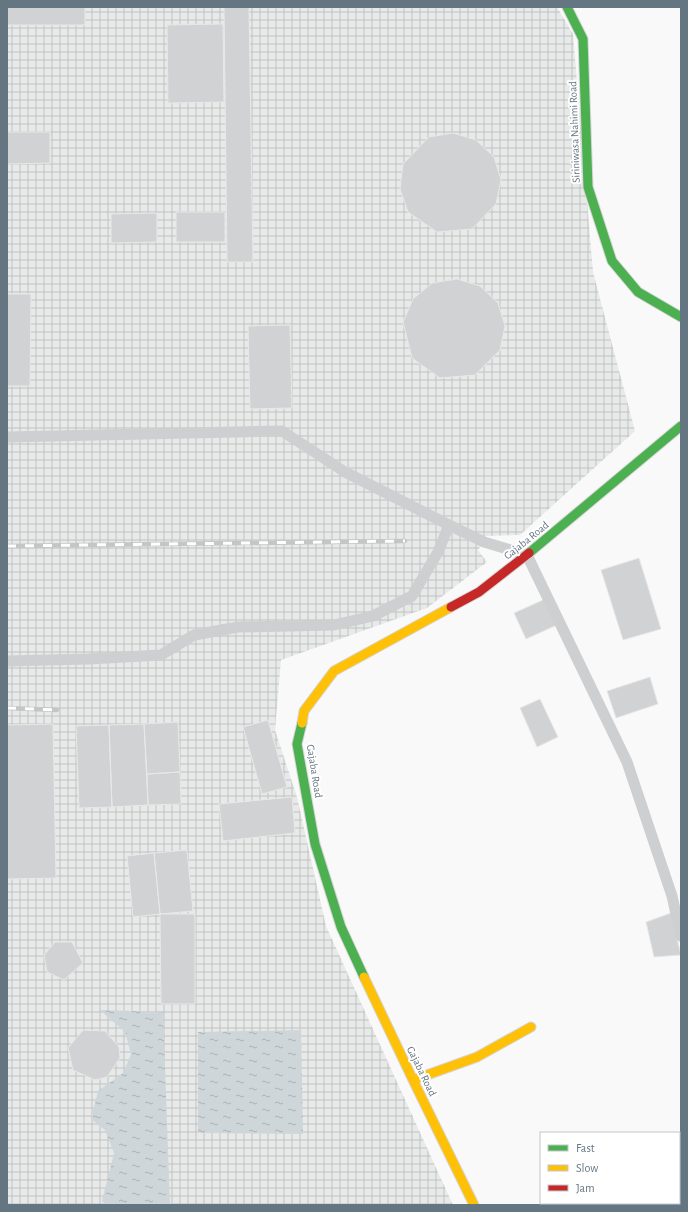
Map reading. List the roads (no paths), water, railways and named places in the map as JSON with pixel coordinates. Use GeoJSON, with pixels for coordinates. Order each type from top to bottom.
{"type":"FeatureCollection","features":[{"type":"Feature","properties":{"kind":"main road","name":"Siriniwasa Nahimi Road"},"geometry":{"type":"LineString","coordinates":[[567,7],[583,39],[588,187],[612,261],[638,292],[681,317]]}},
{"type":"Feature","properties":{"kind":"main road","name":"Gajaba Road"},"geometry":{"type":"LineString","coordinates":[[474,1205],[340,927],[315,844],[298,744],[304,711],[334,671],[480,592],[527,555],[681,426]]}},
{"type":"Feature","properties":{"kind":"main road"},"geometry":{"type":"LineString","coordinates":[[413,1080],[477,1057],[531,1028]]}},
{"type":"Feature","properties":{"kind":"lane"},"geometry":{"type":"LineString","coordinates":[[7,437],[282,431],[345,472],[449,525],[484,542],[527,555],[627,762],[672,896],[681,936]]}},
{"type":"Feature","properties":{"kind":"lane"},"geometry":{"type":"LineString","coordinates":[[7,661],[161,655],[194,635],[238,627],[334,625],[373,616],[412,596],[438,552],[449,525]]}},
{"type":"Feature","properties":{"kind":"water"},"geometry":{"type":"Polygon","coordinates":[[[100,1010],[163,1012],[170,1205],[108,1205],[102,1201],[114,1153],[105,1130],[91,1119],[98,1091],[123,1073],[131,1054],[125,1032],[100,1010]]]}},
{"type":"Feature","properties":{"kind":"water"},"geometry":{"type":"Polygon","coordinates":[[[301,1030],[303,1134],[198,1133],[198,1032],[301,1030]]]}},
{"type":"Feature","properties":{"kind":"water"},"geometry":{"type":"Polygon","coordinates":[[[680,1176],[681,1205],[638,1205],[680,1204],[680,1176]]]}},
{"type":"Feature","properties":{"kind":"railway"},"geometry":{"type":"LineString","coordinates":[[7,546],[405,541]]}},
{"type":"Feature","properties":{"kind":"railway"},"geometry":{"type":"LineString","coordinates":[[7,708],[57,710]]}}]}
